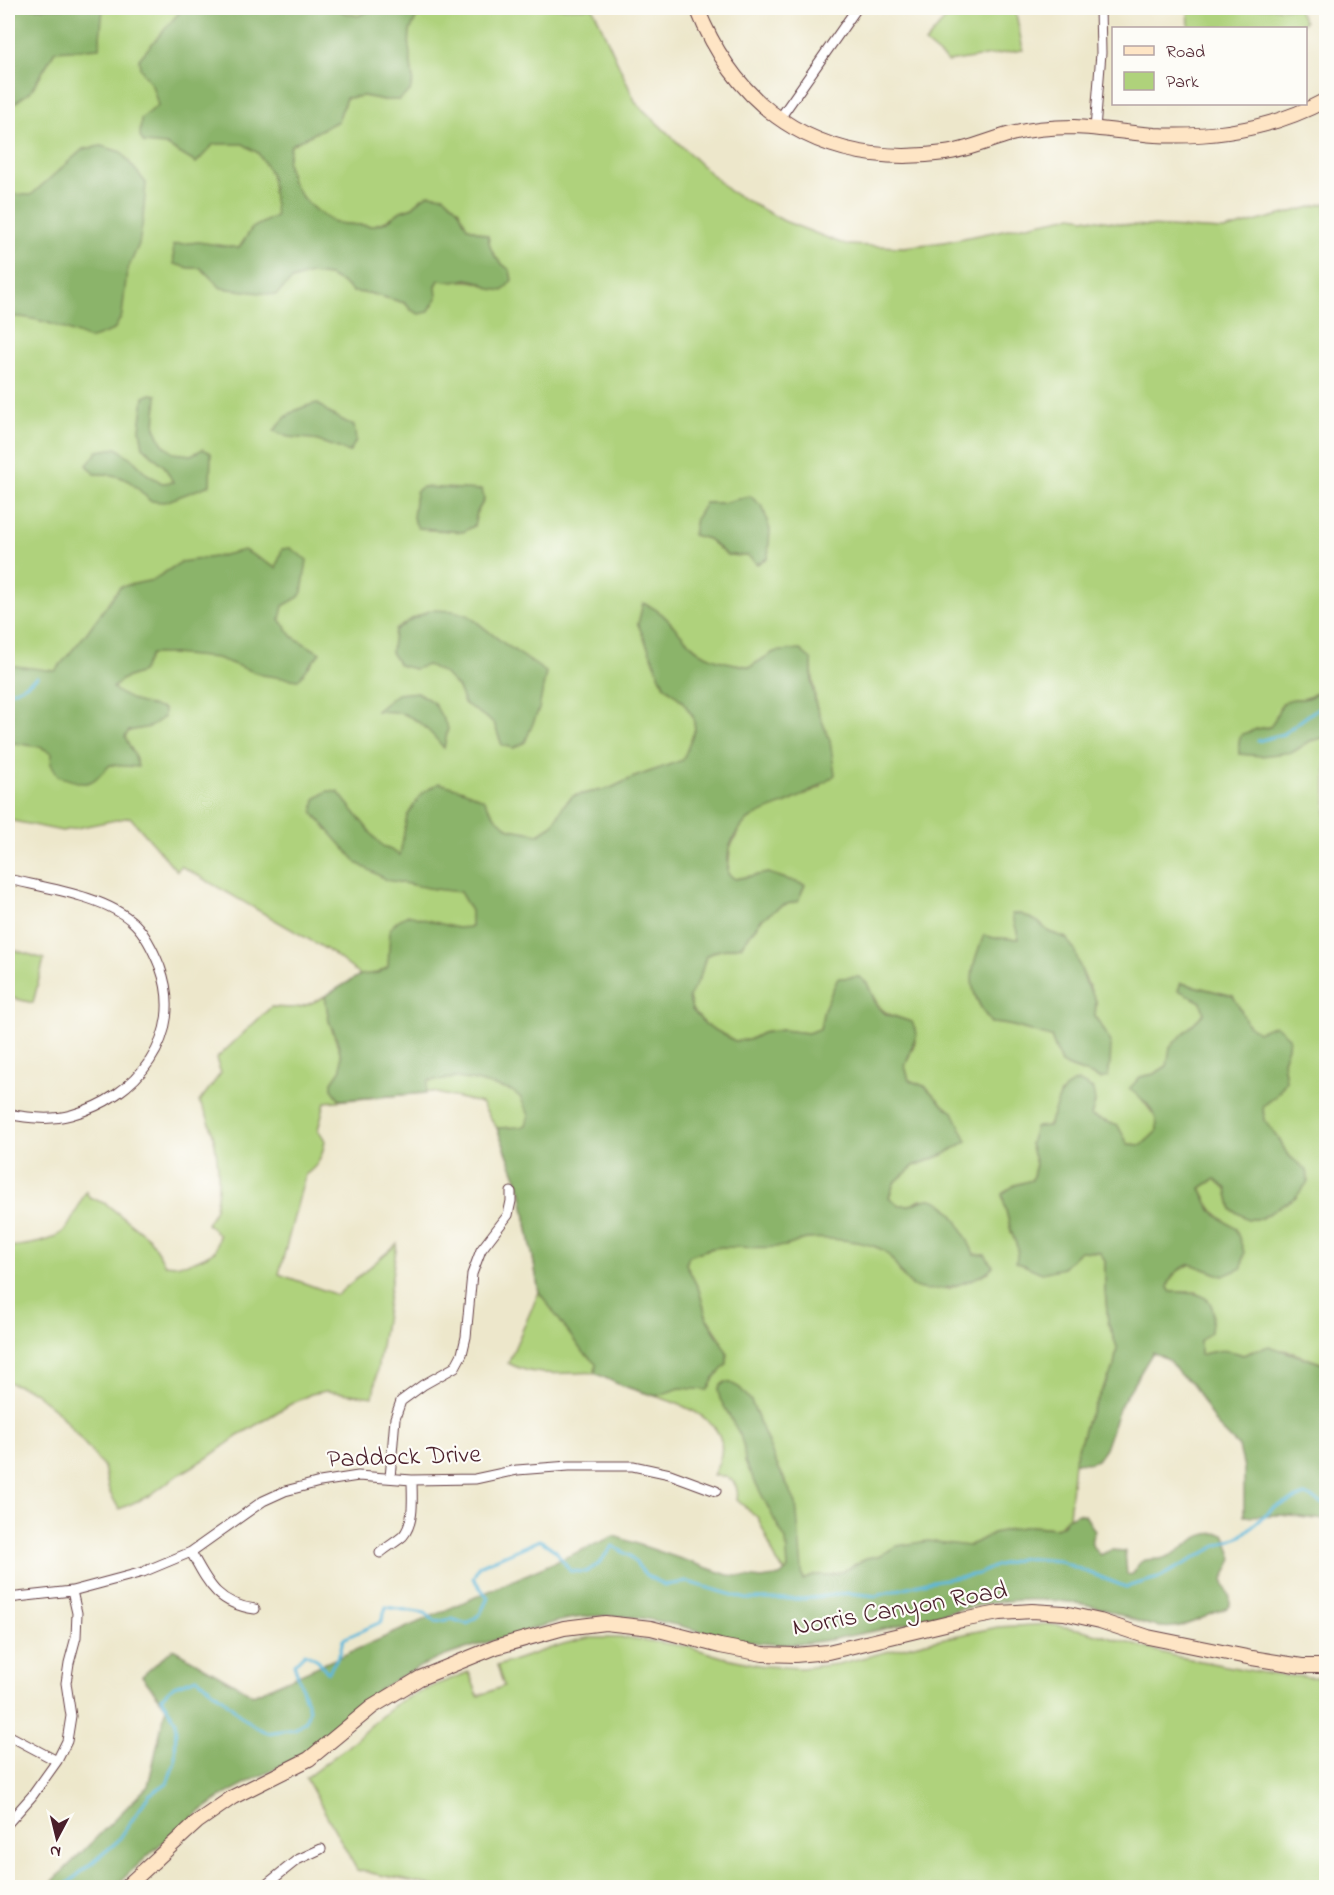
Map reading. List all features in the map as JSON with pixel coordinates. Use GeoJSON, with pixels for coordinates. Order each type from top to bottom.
{"type":"FeatureCollection","features":[{"type":"Feature","properties":{"kind":"street"},"geometry":{"type":"LineString","coordinates":[[697,8],[713,44],[730,71],[770,112],[823,142],[851,151],[884,156],[946,153],[1036,129],[1075,127],[1183,136],[1250,129],[1280,121],[1326,100]]}},
{"type":"Feature","properties":{"kind":"street"},"geometry":{"type":"LineString","coordinates":[[780,118],[857,8]]}},
{"type":"Feature","properties":{"kind":"street"},"geometry":{"type":"LineString","coordinates":[[1095,129],[1101,53],[1100,8]]}},
{"type":"Feature","properties":{"kind":"street"},"geometry":{"type":"LineString","coordinates":[[8,879],[103,902],[135,924],[154,953],[161,970],[165,983],[167,1012],[163,1034],[153,1056],[128,1086],[111,1099],[70,1115],[27,1118],[8,1114]]}},
{"type":"Feature","properties":{"kind":"street"},"geometry":{"type":"LineString","coordinates":[[390,1478],[395,1418],[401,1401],[423,1385],[455,1367],[462,1354],[466,1337],[472,1274],[482,1250],[508,1215],[511,1192]]}},
{"type":"Feature","properties":{"kind":"street","name":"Paddock Drive"},"geometry":{"type":"LineString","coordinates":[[8,1598],[72,1591],[143,1572],[191,1552],[263,1501],[285,1491],[358,1476],[412,1480],[475,1479],[517,1470],[569,1466],[633,1466],[670,1474],[716,1491]]}},
{"type":"Feature","properties":{"kind":"street"},"geometry":{"type":"LineString","coordinates":[[380,1553],[403,1535],[409,1525],[412,1480]]}},
{"type":"Feature","properties":{"kind":"street"},"geometry":{"type":"LineString","coordinates":[[191,1552],[209,1584],[225,1601],[243,1608],[255,1609]]}},
{"type":"Feature","properties":{"kind":"street"},"geometry":{"type":"LineString","coordinates":[[8,1823],[32,1796],[57,1761],[67,1741],[71,1716],[66,1683],[76,1636],[77,1613],[72,1591]]}},
{"type":"Feature","properties":{"kind":"street","name":"Norris Canyon Road"},"geometry":{"type":"LineString","coordinates":[[125,1887],[206,1816],[233,1797],[309,1759],[372,1707],[420,1677],[496,1647],[564,1628],[605,1623],[651,1628],[720,1646],[763,1654],[795,1655],[828,1652],[999,1613],[1032,1611],[1064,1613],[1100,1621],[1149,1637],[1252,1658],[1302,1666],[1326,1666]]}},
{"type":"Feature","properties":{"kind":"street"},"geometry":{"type":"LineString","coordinates":[[8,1735],[57,1761]]}},
{"type":"Feature","properties":{"kind":"street"},"geometry":{"type":"LineString","coordinates":[[262,1887],[297,1860],[321,1849]]}},
{"type":"Feature","properties":{"kind":"green space"},"geometry":{"type":"Polygon","coordinates":[[[8,8],[217,8],[329,276],[343,283],[353,292],[369,293],[405,303],[411,310],[436,286],[439,280],[471,281],[491,289],[499,262],[490,248],[488,236],[467,227],[458,209],[422,198],[413,207],[371,226],[335,223],[316,211],[302,197],[292,182],[287,161],[291,145],[338,121],[346,98],[364,96],[384,100],[413,80],[408,42],[419,8],[593,8],[636,103],[729,191],[784,221],[846,245],[904,247],[944,242],[1072,216],[1130,225],[1224,230],[1326,203],[1326,685],[1307,698],[1284,703],[1270,727],[1242,735],[1239,742],[1239,754],[1293,752],[1310,741],[1326,737],[1326,1365],[1285,1350],[1258,1349],[1243,1355],[1221,1351],[1200,1355],[1197,1292],[1171,1292],[1168,1288],[1175,1273],[1191,1264],[1223,1276],[1236,1229],[1215,1212],[1201,1188],[1215,1179],[1227,1189],[1232,1210],[1249,1219],[1260,1219],[1307,1171],[1287,1154],[1264,1120],[1263,1106],[1276,1096],[1286,1081],[1283,1061],[1288,1046],[1265,1037],[1249,1026],[1233,996],[1181,983],[1179,990],[1201,1002],[1204,1013],[1193,1024],[1167,1066],[1154,1074],[1140,1077],[1141,1098],[1157,1119],[1157,1131],[1142,1145],[1128,1144],[1118,1126],[1091,1116],[1095,1102],[1061,1093],[1050,1121],[1030,1144],[1036,1164],[1032,1180],[1015,1185],[1002,1194],[1018,1249],[1063,1268],[1080,1251],[1100,1252],[1105,1261],[1108,1322],[1117,1347],[1114,1367],[1087,1420],[1074,1462],[1069,1517],[1056,1528],[1029,1526],[993,1533],[969,1546],[897,1546],[879,1556],[866,1558],[844,1571],[831,1575],[815,1575],[803,1580],[785,1480],[751,1401],[795,1552],[794,1583],[777,1562],[758,1518],[737,1500],[735,1484],[728,1478],[713,1476],[721,1454],[721,1440],[715,1428],[704,1418],[675,1403],[632,1389],[598,1374],[541,1373],[524,1370],[508,1363],[539,1292],[521,1189],[497,1128],[481,1103],[432,1092],[325,1102],[318,1130],[325,1140],[323,1151],[317,1164],[305,1175],[279,1274],[337,1295],[397,1244],[373,1397],[326,1391],[311,1394],[238,1436],[149,1496],[119,1509],[109,1491],[104,1467],[58,1412],[33,1391],[8,1382],[8,1247],[38,1242],[61,1233],[69,1225],[86,1191],[89,1197],[106,1204],[149,1238],[165,1264],[179,1265],[191,1262],[215,1251],[219,1235],[207,1224],[214,1211],[218,1167],[210,1124],[199,1102],[221,1073],[216,1059],[271,1007],[299,1007],[325,996],[329,1021],[339,1049],[360,975],[331,952],[181,866],[177,871],[130,817],[62,831],[8,820],[8,8]],[[482,490],[469,491],[428,530],[457,531],[474,526],[477,512],[484,500],[482,490]],[[750,496],[723,503],[705,503],[694,535],[708,539],[727,555],[748,556],[750,496]],[[469,616],[487,717],[494,723],[502,745],[525,742],[545,672],[469,616]],[[669,621],[638,624],[664,685],[682,701],[693,716],[695,729],[684,760],[632,778],[611,788],[573,796],[564,805],[553,825],[539,834],[529,833],[721,1371],[721,1339],[707,1318],[699,1290],[686,1264],[689,1256],[711,1248],[779,1246],[806,1239],[834,1239],[857,1242],[883,1250],[894,1261],[902,1276],[948,1289],[989,1272],[974,1254],[956,1219],[946,1207],[922,1199],[912,1205],[899,1206],[889,1197],[894,1183],[914,1166],[945,1154],[953,1112],[926,1087],[909,1080],[905,1067],[915,1042],[912,1022],[883,1010],[867,983],[824,1009],[820,1029],[808,1033],[782,1030],[762,1033],[749,1040],[735,1041],[706,1025],[692,1010],[688,997],[700,977],[706,956],[716,951],[741,946],[762,919],[781,906],[798,901],[804,885],[768,873],[735,879],[728,874],[730,848],[742,825],[759,812],[821,787],[830,741],[816,706],[811,660],[774,652],[750,667],[712,658],[699,651],[669,621]],[[1038,922],[1019,939],[984,936],[974,970],[978,1001],[991,1023],[1014,1026],[1051,1037],[1061,1063],[1100,1079],[1105,1031],[1095,1017],[1096,1001],[1066,938],[1049,932],[1038,922]]]}},
{"type":"Feature","properties":{"kind":"green space"},"geometry":{"type":"Polygon","coordinates":[[[8,8],[103,8],[99,48],[55,51],[31,91],[11,106],[8,112],[8,8]]]}},
{"type":"Feature","properties":{"kind":"green space"},"geometry":{"type":"Polygon","coordinates":[[[183,8],[343,8],[342,12],[358,16],[375,8],[419,8],[410,31],[409,47],[413,80],[410,91],[399,100],[364,96],[346,98],[338,121],[291,145],[287,162],[292,182],[302,197],[316,211],[335,223],[371,226],[386,222],[401,211],[413,207],[429,194],[444,196],[458,209],[467,227],[488,236],[495,256],[510,270],[512,280],[503,291],[491,289],[480,282],[467,279],[454,282],[439,280],[436,286],[437,298],[428,312],[419,314],[405,303],[369,293],[353,292],[343,283],[329,276],[310,274],[292,280],[276,295],[221,288],[201,268],[174,264],[173,245],[198,242],[239,248],[252,228],[276,216],[271,174],[258,153],[243,144],[214,144],[196,163],[166,145],[144,143],[140,137],[141,119],[158,105],[152,85],[140,68],[139,59],[183,8]]]}},
{"type":"Feature","properties":{"kind":"green space"},"geometry":{"type":"Polygon","coordinates":[[[343,8],[375,8],[358,16],[342,12],[343,8]]]}},
{"type":"Feature","properties":{"kind":"green space"},"geometry":{"type":"Polygon","coordinates":[[[955,8],[1015,8],[1023,50],[948,62],[925,43],[955,8]]]}},
{"type":"Feature","properties":{"kind":"green space"},"geometry":{"type":"Polygon","coordinates":[[[1188,8],[1297,8],[1305,22],[1294,27],[1189,27],[1188,8]]]}},
{"type":"Feature","properties":{"kind":"green space"},"geometry":{"type":"Polygon","coordinates":[[[101,146],[121,152],[146,183],[139,244],[127,271],[122,315],[114,330],[90,339],[39,320],[8,317],[8,194],[31,195],[83,149],[101,146]]]}},
{"type":"Feature","properties":{"kind":"green space"},"geometry":{"type":"Polygon","coordinates":[[[151,394],[157,395],[155,428],[162,443],[173,453],[191,455],[203,449],[211,453],[210,485],[165,502],[150,501],[132,483],[113,475],[95,474],[87,465],[98,451],[117,448],[147,474],[162,483],[173,482],[164,466],[143,447],[140,429],[144,397],[151,394]]]}},
{"type":"Feature","properties":{"kind":"green space"},"geometry":{"type":"Polygon","coordinates":[[[317,403],[331,414],[354,426],[356,440],[350,452],[312,439],[288,437],[274,431],[292,412],[317,403]]]}},
{"type":"Feature","properties":{"kind":"green space"},"geometry":{"type":"Polygon","coordinates":[[[422,487],[482,490],[484,500],[477,512],[474,526],[463,532],[418,528],[413,518],[416,492],[422,487]]]}},
{"type":"Feature","properties":{"kind":"green space"},"geometry":{"type":"Polygon","coordinates":[[[750,496],[763,507],[770,530],[768,558],[757,564],[748,556],[727,555],[708,539],[693,535],[696,518],[705,503],[723,503],[750,496]]]}},
{"type":"Feature","properties":{"kind":"green space"},"geometry":{"type":"Polygon","coordinates":[[[290,548],[307,560],[302,592],[299,597],[283,606],[280,619],[293,637],[320,653],[298,680],[262,675],[217,658],[151,654],[142,672],[123,679],[113,688],[131,699],[164,709],[164,717],[150,727],[129,731],[125,737],[138,767],[110,765],[97,778],[87,783],[58,776],[51,764],[52,753],[40,747],[8,742],[8,665],[55,671],[120,587],[153,580],[181,562],[244,550],[276,568],[282,549],[290,548]]]}},
{"type":"Feature","properties":{"kind":"green space"},"geometry":{"type":"Polygon","coordinates":[[[643,603],[666,617],[696,649],[715,659],[750,667],[774,652],[799,649],[812,660],[812,683],[816,706],[830,741],[835,775],[803,796],[754,816],[735,835],[729,849],[728,874],[735,879],[768,873],[805,885],[798,901],[781,906],[762,919],[741,946],[716,951],[706,956],[700,977],[689,997],[692,1010],[706,1025],[735,1041],[749,1040],[762,1033],[782,1030],[808,1033],[820,1029],[824,1009],[838,978],[859,977],[867,983],[877,1006],[886,1014],[912,1022],[917,1033],[905,1066],[909,1080],[926,1087],[953,1112],[967,1141],[945,1154],[914,1166],[894,1183],[889,1197],[899,1205],[910,1205],[928,1199],[939,1202],[952,1213],[974,1254],[985,1255],[993,1266],[971,1280],[929,1290],[914,1287],[909,1283],[884,1251],[847,1240],[804,1240],[778,1247],[762,1248],[720,1247],[689,1256],[686,1264],[699,1290],[707,1319],[727,1352],[727,1364],[714,1378],[708,1390],[680,1388],[656,1396],[620,1385],[595,1373],[596,1364],[581,1350],[539,1292],[521,1189],[497,1128],[526,1125],[529,1115],[520,1097],[512,1091],[456,1078],[428,1081],[426,1093],[340,1100],[332,1089],[332,1082],[341,1069],[341,1056],[329,1021],[325,996],[360,975],[378,973],[388,967],[390,929],[397,921],[408,915],[457,928],[471,927],[471,911],[460,892],[387,880],[358,864],[313,813],[315,799],[328,791],[338,792],[375,838],[383,846],[400,855],[407,816],[422,793],[439,783],[483,799],[496,818],[510,829],[539,834],[553,825],[564,805],[573,796],[611,788],[683,760],[695,729],[693,716],[682,701],[664,685],[638,624],[643,603]]]}},
{"type":"Feature","properties":{"kind":"green space"},"geometry":{"type":"Polygon","coordinates":[[[431,610],[454,611],[469,616],[546,672],[539,709],[525,742],[514,748],[502,745],[494,723],[464,703],[458,688],[445,674],[428,665],[414,669],[399,665],[391,652],[395,630],[431,610]]]}},
{"type":"Feature","properties":{"kind":"green space"},"geometry":{"type":"Polygon","coordinates":[[[1326,685],[1326,737],[1310,741],[1293,752],[1261,756],[1239,754],[1241,735],[1270,727],[1285,702],[1310,697],[1326,685]]]}},
{"type":"Feature","properties":{"kind":"green space"},"geometry":{"type":"Polygon","coordinates":[[[417,692],[434,703],[448,728],[444,748],[425,727],[407,715],[376,711],[397,694],[417,692]]]}},
{"type":"Feature","properties":{"kind":"green space"},"geometry":{"type":"Polygon","coordinates":[[[1012,914],[1021,914],[1038,922],[1049,932],[1066,938],[1074,949],[1085,981],[1096,1001],[1095,1017],[1111,1045],[1108,1077],[1100,1079],[1061,1063],[1051,1037],[1014,1026],[991,1023],[983,1011],[977,1000],[972,981],[975,961],[984,935],[994,938],[1019,939],[1012,914]]]}},
{"type":"Feature","properties":{"kind":"green space"},"geometry":{"type":"Polygon","coordinates":[[[8,948],[44,959],[33,1003],[8,997],[8,948]]]}},
{"type":"Feature","properties":{"kind":"green space"},"geometry":{"type":"Polygon","coordinates":[[[1181,983],[1233,996],[1247,1024],[1258,1032],[1275,1025],[1289,1037],[1283,1061],[1286,1081],[1276,1096],[1263,1106],[1264,1120],[1287,1154],[1307,1171],[1308,1182],[1296,1197],[1260,1219],[1248,1219],[1232,1210],[1227,1189],[1215,1179],[1201,1188],[1208,1205],[1216,1215],[1236,1229],[1244,1252],[1242,1268],[1223,1276],[1191,1264],[1175,1273],[1168,1288],[1171,1292],[1197,1294],[1208,1300],[1212,1306],[1211,1332],[1200,1341],[1200,1355],[1222,1350],[1243,1355],[1269,1346],[1326,1365],[1326,1520],[1280,1515],[1244,1516],[1244,1468],[1239,1447],[1216,1424],[1192,1383],[1179,1374],[1170,1361],[1153,1352],[1120,1406],[1105,1449],[1097,1460],[1088,1463],[1074,1462],[1087,1420],[1114,1367],[1117,1347],[1108,1322],[1105,1261],[1100,1252],[1080,1251],[1063,1268],[1042,1273],[1016,1262],[1018,1249],[1002,1194],[1015,1185],[1032,1180],[1036,1164],[1030,1144],[1035,1127],[1048,1126],[1058,1099],[1066,1088],[1078,1081],[1093,1089],[1095,1102],[1091,1116],[1118,1126],[1128,1144],[1142,1145],[1157,1131],[1153,1112],[1140,1097],[1129,1089],[1140,1077],[1154,1074],[1167,1066],[1170,1047],[1204,1013],[1201,1002],[1178,990],[1181,983]]]}},
{"type":"Feature","properties":{"kind":"green space"},"geometry":{"type":"Polygon","coordinates":[[[725,1382],[740,1388],[751,1401],[775,1461],[796,1503],[803,1580],[815,1575],[831,1575],[844,1571],[866,1558],[879,1556],[897,1546],[928,1541],[969,1546],[993,1533],[1011,1529],[1029,1526],[1056,1528],[1067,1518],[1078,1513],[1085,1515],[1095,1531],[1092,1544],[1100,1555],[1111,1550],[1125,1551],[1127,1575],[1133,1574],[1138,1565],[1144,1561],[1161,1559],[1198,1537],[1214,1533],[1224,1534],[1233,1559],[1223,1580],[1230,1598],[1230,1606],[1190,1623],[1165,1627],[1147,1624],[1081,1604],[1043,1600],[1004,1601],[834,1639],[789,1644],[724,1637],[627,1616],[601,1616],[560,1621],[480,1644],[426,1664],[393,1681],[369,1698],[317,1745],[206,1807],[165,1840],[114,1887],[46,1888],[148,1786],[166,1707],[142,1676],[173,1649],[253,1695],[614,1536],[728,1575],[762,1579],[780,1576],[788,1569],[786,1540],[745,1462],[740,1435],[720,1399],[718,1390],[725,1382]]]}},
{"type":"Feature","properties":{"kind":"green space"},"geometry":{"type":"Polygon","coordinates":[[[1048,1624],[1083,1630],[1174,1656],[1274,1675],[1326,1678],[1326,1887],[438,1887],[357,1870],[306,1778],[347,1747],[400,1701],[469,1672],[478,1696],[504,1686],[497,1666],[587,1638],[629,1638],[690,1647],[763,1666],[801,1668],[838,1664],[998,1627],[1048,1624]]]}},
{"type":"Feature","properties":{"kind":"waterway"},"geometry":{"type":"LineString","coordinates":[[8,693],[37,677]]}},
{"type":"Feature","properties":{"kind":"waterway"},"geometry":{"type":"LineString","coordinates":[[1258,741],[1283,734],[1326,704]]}},
{"type":"Feature","properties":{"kind":"waterway"},"geometry":{"type":"LineString","coordinates":[[62,1888],[118,1841],[149,1795],[167,1783],[175,1762],[176,1721],[161,1698],[174,1686],[197,1678],[248,1722],[267,1733],[295,1729],[306,1720],[309,1709],[294,1664],[305,1653],[318,1660],[328,1673],[340,1653],[343,1639],[381,1622],[386,1607],[425,1613],[436,1622],[452,1619],[467,1624],[480,1614],[488,1598],[473,1578],[479,1566],[540,1540],[556,1551],[570,1571],[586,1572],[597,1565],[613,1546],[630,1556],[645,1574],[664,1585],[688,1582],[746,1599],[803,1599],[849,1593],[876,1596],[927,1582],[978,1574],[1022,1558],[1059,1561],[1126,1587],[1158,1578],[1219,1545],[1241,1536],[1273,1508],[1305,1495],[1326,1505]]}}]}
